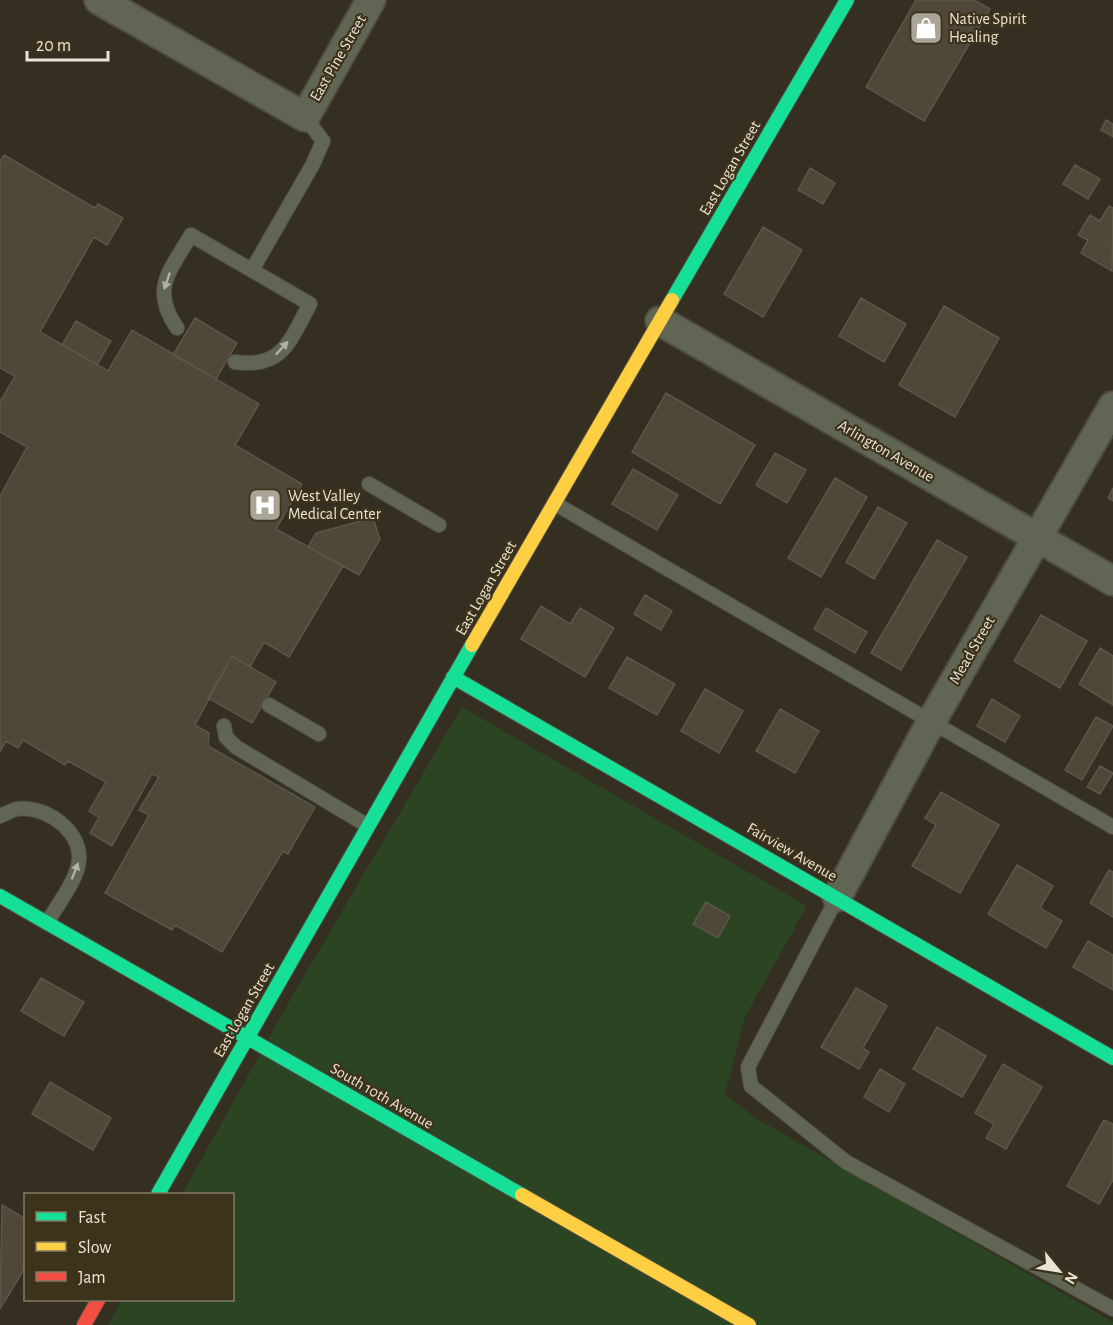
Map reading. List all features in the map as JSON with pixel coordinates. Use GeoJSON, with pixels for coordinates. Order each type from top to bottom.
{"type":"FeatureCollection","features":[{"type":"Feature","properties":{"kind":"street"},"geometry":{"type":"LineString","coordinates":[[99,0],[305,117]]}},
{"type":"Feature","properties":{"kind":"street","name":"East Pine Street"},"geometry":{"type":"LineString","coordinates":[[305,117],[371,0]]}},
{"type":"Feature","properties":{"kind":"street","name":"East Logan Street"},"geometry":{"type":"LineString","coordinates":[[159,1193],[453,677],[847,0]]}},
{"type":"Feature","properties":{"kind":"street","name":"Arlington Avenue"},"geometry":{"type":"LineString","coordinates":[[660,321],[1113,581]]}},
{"type":"Feature","properties":{"kind":"street","name":"Mead Street"},"geometry":{"type":"LineString","coordinates":[[837,897],[931,722],[1113,406]]}},
{"type":"Feature","properties":{"kind":"street","name":"Fairview Avenue"},"geometry":{"type":"LineString","coordinates":[[453,677],[1113,1058]]}},
{"type":"Feature","properties":{"kind":"street","name":"South 10th Avenue"},"geometry":{"type":"LineString","coordinates":[[0,896],[749,1325]]}},
{"type":"Feature","properties":{"kind":"street"},"geometry":{"type":"LineString","coordinates":[[84,1325],[97,1301]]}},
{"type":"Feature","properties":{"kind":"lane"},"geometry":{"type":"LineString","coordinates":[[252,270],[313,164],[323,141],[305,117]]}},
{"type":"Feature","properties":{"kind":"lane"},"geometry":{"type":"LineString","coordinates":[[177,328],[165,310],[163,290],[170,271],[191,235],[310,304],[288,343],[271,360],[256,365],[235,362]]}},
{"type":"Feature","properties":{"kind":"lane"},"geometry":{"type":"LineString","coordinates":[[369,484],[440,525]]}},
{"type":"Feature","properties":{"kind":"lane"},"geometry":{"type":"LineString","coordinates":[[554,503],[1113,827]]}},
{"type":"Feature","properties":{"kind":"lane"},"geometry":{"type":"LineString","coordinates":[[268,705],[319,734]]}},
{"type":"Feature","properties":{"kind":"lane"},"geometry":{"type":"LineString","coordinates":[[224,726],[226,737],[236,747],[368,826]]}},
{"type":"Feature","properties":{"kind":"lane"},"geometry":{"type":"LineString","coordinates":[[0,816],[16,809],[35,809],[54,817],[75,842],[79,859],[74,875],[47,923]]}},
{"type":"Feature","properties":{"kind":"lane"},"geometry":{"type":"LineString","coordinates":[[837,897],[748,1067],[751,1086],[846,1162],[1113,1309]]}},
{"type":"Feature","properties":{"kind":"green space"},"geometry":{"type":"Polygon","coordinates":[[[462,707],[807,906],[745,1017],[725,1094],[757,1119],[1113,1322],[1113,1325],[108,1325],[121,1301],[234,1301],[234,1193],[183,1193],[294,993],[462,707]]]}},
{"type":"Feature","properties":{"kind":"building"},"geometry":{"type":"Polygon","coordinates":[[[916,0],[974,0],[990,9],[924,121],[866,87],[916,0]]]}},
{"type":"Feature","properties":{"kind":"building"},"geometry":{"type":"Polygon","coordinates":[[[1106,120],[1113,124],[1113,137],[1101,130],[1106,120]]]}},
{"type":"Feature","properties":{"kind":"building","name":"West Valley Medical Center"},"geometry":{"type":"Polygon","coordinates":[[[4,155],[95,208],[98,204],[123,218],[107,245],[94,237],[40,332],[108,371],[132,330],[259,404],[235,445],[302,484],[276,529],[343,566],[289,657],[264,642],[250,667],[232,656],[195,725],[209,733],[208,746],[315,807],[288,854],[283,851],[222,952],[175,925],[172,930],[105,893],[149,815],[139,810],[159,777],[152,774],[112,846],[90,833],[99,817],[89,811],[106,782],[68,761],[65,765],[23,740],[18,748],[6,741],[0,752],[0,496],[27,447],[0,432],[0,402],[15,376],[0,368],[0,161],[4,155]]]}},
{"type":"Feature","properties":{"kind":"building"},"geometry":{"type":"Polygon","coordinates":[[[1075,165],[1100,179],[1088,199],[1063,184],[1075,165]]]}},
{"type":"Feature","properties":{"kind":"building"},"geometry":{"type":"Polygon","coordinates":[[[810,168],[835,183],[823,204],[798,190],[810,168]]]}},
{"type":"Feature","properties":{"kind":"building"},"geometry":{"type":"Polygon","coordinates":[[[1109,206],[1113,208],[1112,271],[1081,253],[1088,240],[1078,235],[1090,215],[1100,221],[1109,206]]]}},
{"type":"Feature","properties":{"kind":"building"},"geometry":{"type":"Polygon","coordinates":[[[763,227],[802,250],[763,317],[724,294],[763,227]]]}},
{"type":"Feature","properties":{"kind":"building"},"geometry":{"type":"Polygon","coordinates":[[[861,298],[906,324],[884,362],[839,336],[861,298]]]}},
{"type":"Feature","properties":{"kind":"building"},"geometry":{"type":"Polygon","coordinates":[[[944,306],[999,338],[955,417],[899,385],[944,306]]]}},
{"type":"Feature","properties":{"kind":"building"},"geometry":{"type":"Polygon","coordinates":[[[195,318],[237,343],[216,379],[173,355],[195,318]]]}},
{"type":"Feature","properties":{"kind":"building"},"geometry":{"type":"Polygon","coordinates":[[[76,321],[111,341],[97,365],[62,345],[76,321]]]}},
{"type":"Feature","properties":{"kind":"building"},"geometry":{"type":"Polygon","coordinates":[[[666,393],[755,445],[720,504],[632,452],[666,393]]]}},
{"type":"Feature","properties":{"kind":"building"},"geometry":{"type":"Polygon","coordinates":[[[775,453],[806,470],[787,503],[756,485],[775,453]]]}},
{"type":"Feature","properties":{"kind":"building"},"geometry":{"type":"Polygon","coordinates":[[[633,469],[678,495],[657,530],[612,504],[633,469]]]}},
{"type":"Feature","properties":{"kind":"building"},"geometry":{"type":"Polygon","coordinates":[[[835,478],[867,497],[821,577],[788,558],[835,478]]]}},
{"type":"Feature","properties":{"kind":"building"},"geometry":{"type":"Polygon","coordinates":[[[1113,488],[1113,501],[1108,498],[1113,488]]]}},
{"type":"Feature","properties":{"kind":"building"},"geometry":{"type":"Polygon","coordinates":[[[878,507],[907,523],[874,579],[846,562],[878,507]]]}},
{"type":"Feature","properties":{"kind":"building"},"geometry":{"type":"Polygon","coordinates":[[[373,518],[380,539],[359,575],[308,547],[316,533],[373,518]]]}},
{"type":"Feature","properties":{"kind":"building"},"geometry":{"type":"Polygon","coordinates":[[[937,540],[967,557],[901,670],[871,653],[937,540]]]}},
{"type":"Feature","properties":{"kind":"building"},"geometry":{"type":"Polygon","coordinates":[[[645,595],[672,611],[661,630],[634,614],[645,595]]]}},
{"type":"Feature","properties":{"kind":"building"},"geometry":{"type":"Polygon","coordinates":[[[541,606],[570,624],[580,608],[614,628],[585,677],[521,639],[541,606]]]}},
{"type":"Feature","properties":{"kind":"building"},"geometry":{"type":"Polygon","coordinates":[[[826,608],[867,632],[855,653],[814,629],[826,608]]]}},
{"type":"Feature","properties":{"kind":"building"},"geometry":{"type":"Polygon","coordinates":[[[1041,615],[1087,641],[1060,688],[1014,661],[1041,615]]]}},
{"type":"Feature","properties":{"kind":"building"},"geometry":{"type":"Polygon","coordinates":[[[1100,648],[1113,656],[1113,705],[1079,684],[1100,648]]]}},
{"type":"Feature","properties":{"kind":"building"},"geometry":{"type":"Polygon","coordinates":[[[232,656],[276,682],[252,723],[208,698],[232,656]]]}},
{"type":"Feature","properties":{"kind":"building"},"geometry":{"type":"Polygon","coordinates":[[[627,657],[675,684],[657,715],[609,688],[627,657]]]}},
{"type":"Feature","properties":{"kind":"building"},"geometry":{"type":"Polygon","coordinates":[[[705,689],[743,711],[719,753],[681,731],[705,689]]]}},
{"type":"Feature","properties":{"kind":"building"},"geometry":{"type":"Polygon","coordinates":[[[992,699],[1020,716],[1005,742],[977,726],[992,699]]]}},
{"type":"Feature","properties":{"kind":"building"},"geometry":{"type":"Polygon","coordinates":[[[780,709],[819,731],[795,773],[756,751],[780,709]]]}},
{"type":"Feature","properties":{"kind":"building"},"geometry":{"type":"Polygon","coordinates":[[[1096,717],[1113,726],[1082,780],[1065,770],[1096,717]]]}},
{"type":"Feature","properties":{"kind":"building"},"geometry":{"type":"Polygon","coordinates":[[[1100,766],[1113,773],[1100,794],[1087,787],[1100,766]]]}},
{"type":"Feature","properties":{"kind":"building"},"geometry":{"type":"Polygon","coordinates":[[[941,792],[999,825],[960,893],[912,866],[936,825],[925,818],[941,792]]]}},
{"type":"Feature","properties":{"kind":"building"},"geometry":{"type":"Polygon","coordinates":[[[1017,865],[1053,886],[1040,908],[1062,921],[1046,948],[988,914],[1017,865]]]}},
{"type":"Feature","properties":{"kind":"building"},"geometry":{"type":"Polygon","coordinates":[[[1109,870],[1113,872],[1113,917],[1090,903],[1109,870]]]}},
{"type":"Feature","properties":{"kind":"building"},"geometry":{"type":"Polygon","coordinates":[[[706,902],[730,916],[718,938],[693,924],[706,902]]]}},
{"type":"Feature","properties":{"kind":"building"},"geometry":{"type":"Polygon","coordinates":[[[1088,941],[1113,955],[1113,990],[1073,967],[1088,941]]]}},
{"type":"Feature","properties":{"kind":"building"},"geometry":{"type":"Polygon","coordinates":[[[41,978],[84,1002],[64,1036],[21,1011],[41,978]]]}},
{"type":"Feature","properties":{"kind":"building"},"geometry":{"type":"Polygon","coordinates":[[[856,988],[887,1006],[863,1048],[869,1052],[859,1069],[821,1047],[856,988]]]}},
{"type":"Feature","properties":{"kind":"building"},"geometry":{"type":"Polygon","coordinates":[[[937,1027],[986,1056],[962,1097],[913,1069],[937,1027]]]}},
{"type":"Feature","properties":{"kind":"building"},"geometry":{"type":"Polygon","coordinates":[[[1003,1064],[1042,1087],[1006,1149],[986,1138],[994,1124],[975,1113],[1003,1064]]]}},
{"type":"Feature","properties":{"kind":"building"},"geometry":{"type":"Polygon","coordinates":[[[880,1069],[905,1084],[889,1112],[864,1097],[880,1069]]]}},
{"type":"Feature","properties":{"kind":"building"},"geometry":{"type":"Polygon","coordinates":[[[50,1082],[111,1118],[93,1150],[32,1114],[50,1082]]]}},
{"type":"Feature","properties":{"kind":"building"},"geometry":{"type":"Polygon","coordinates":[[[1104,1120],[1113,1124],[1113,1180],[1099,1204],[1067,1186],[1104,1120]]]}},
{"type":"Feature","properties":{"kind":"building"},"geometry":{"type":"Polygon","coordinates":[[[2,1205],[24,1218],[24,1269],[0,1309],[2,1205]]]}},
{"type":"Feature","properties":{"kind":"traffic: fast"},"geometry":{"type":"LineString","coordinates":[[672,300],[847,0]]}},
{"type":"Feature","properties":{"kind":"traffic: fast"},"geometry":{"type":"LineString","coordinates":[[159,1193],[472,645]]}},
{"type":"Feature","properties":{"kind":"traffic: fast"},"geometry":{"type":"LineString","coordinates":[[453,677],[1113,1058]]}},
{"type":"Feature","properties":{"kind":"traffic: fast"},"geometry":{"type":"LineString","coordinates":[[0,896],[522,1195]]}},
{"type":"Feature","properties":{"kind":"traffic: slow"},"geometry":{"type":"LineString","coordinates":[[472,645],[672,300]]}},
{"type":"Feature","properties":{"kind":"traffic: slow"},"geometry":{"type":"LineString","coordinates":[[522,1195],[749,1325]]}},
{"type":"Feature","properties":{"kind":"traffic: jam"},"geometry":{"type":"LineString","coordinates":[[84,1325],[97,1301]]}},
{"type":"Feature","properties":{"kind":"place","name":"Native Spirit Healing"},"geometry":{"type":"Point","coordinates":[926,28]}},
{"type":"Feature","properties":{"kind":"place","name":"West Valley Medical Center"},"geometry":{"type":"Point","coordinates":[265,505]}}]}
